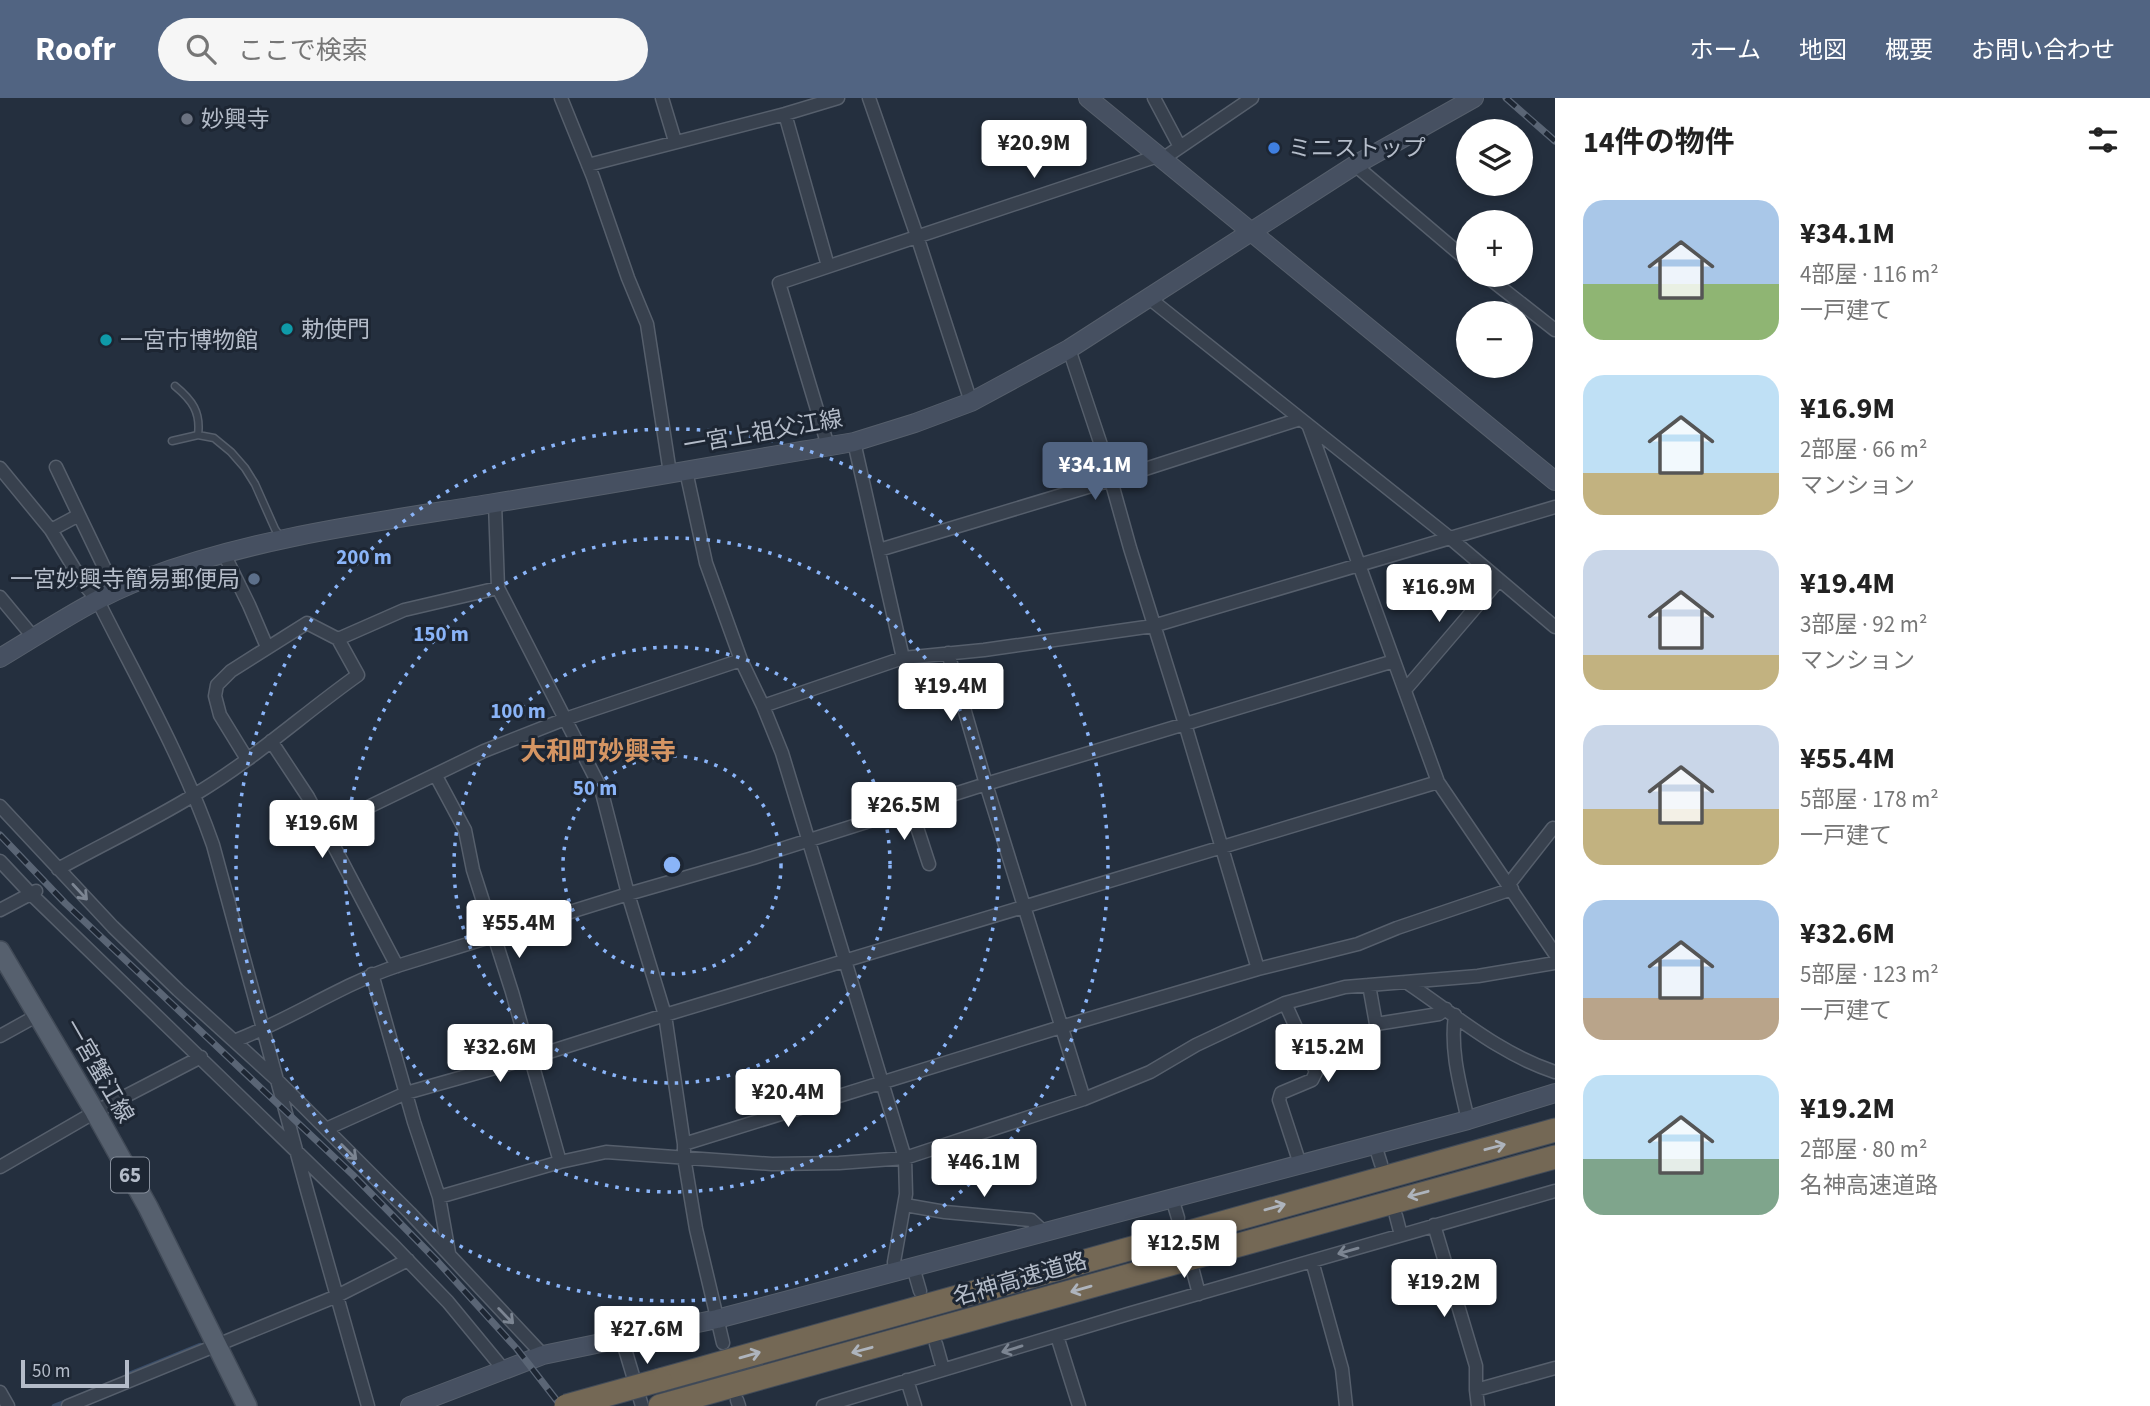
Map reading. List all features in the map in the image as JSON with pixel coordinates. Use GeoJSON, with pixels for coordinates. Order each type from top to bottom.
{"type":"FeatureCollection","features":[{"type":"Feature","properties":{"kind":"highway","name":"名神高速道路"},"geometry":{"type":"LineString","coordinates":[[566,1406],[1555,1130]]}},
{"type":"Feature","properties":{"kind":"highway","name":"名神高速道路"},"geometry":{"type":"LineString","coordinates":[[664,1405],[1555,1157]]}},
{"type":"Feature","properties":{"kind":"main road","name":"一宮蟹江線"},"geometry":{"type":"LineString","coordinates":[[0,951],[148,1208],[247,1406]]}},
{"type":"Feature","properties":{"kind":"street"},"geometry":{"type":"LineString","coordinates":[[561,98],[647,324],[678,472],[706,563],[741,660],[782,753],[883,1082],[905,1158],[905,1205],[894,1262],[904,1270],[920,1291]]}},
{"type":"Feature","properties":{"kind":"street"},"geometry":{"type":"LineString","coordinates":[[662,98],[675,141]]}},
{"type":"Feature","properties":{"kind":"street"},"geometry":{"type":"LineString","coordinates":[[588,165],[838,98]]}},
{"type":"Feature","properties":{"kind":"street"},"geometry":{"type":"LineString","coordinates":[[869,98],[971,402]]}},
{"type":"Feature","properties":{"kind":"street"},"geometry":{"type":"LineString","coordinates":[[1088,98],[1555,481]]}},
{"type":"Feature","properties":{"kind":"street"},"geometry":{"type":"LineString","coordinates":[[1154,98],[1180,147]]}},
{"type":"Feature","properties":{"kind":"street"},"geometry":{"type":"LineString","coordinates":[[828,446],[779,283],[1162,157],[1252,98]]}},
{"type":"Feature","properties":{"kind":"street","name":"一宮上祖父江線"},"geometry":{"type":"LineString","coordinates":[[0,658],[116,592],[152,576],[224,554],[283,540],[854,442],[915,424],[971,402],[1069,349],[1355,165],[1474,98]]}},
{"type":"Feature","properties":{"kind":"street"},"geometry":{"type":"LineString","coordinates":[[785,114],[828,266]]}},
{"type":"Feature","properties":{"kind":"street"},"geometry":{"type":"LineString","coordinates":[[1355,165],[1456,251]]}},
{"type":"Feature","properties":{"kind":"street"},"geometry":{"type":"LineString","coordinates":[[1500,287],[1555,330]]}},
{"type":"Feature","properties":{"kind":"street"},"geometry":{"type":"LineString","coordinates":[[1149,298],[1450,538],[1555,627]]}},
{"type":"Feature","properties":{"kind":"street"},"geometry":{"type":"LineString","coordinates":[[1069,349],[1258,969]]}},
{"type":"Feature","properties":{"kind":"street"},"geometry":{"type":"LineString","coordinates":[[879,550],[1304,423]]}},
{"type":"Feature","properties":{"kind":"street"},"geometry":{"type":"LineString","coordinates":[[1304,423],[1438,782],[1555,954]]}},
{"type":"Feature","properties":{"kind":"street"},"geometry":{"type":"LineString","coordinates":[[854,442],[903,658]]}},
{"type":"Feature","properties":{"kind":"street"},"geometry":{"type":"LineString","coordinates":[[56,467],[116,592]]}},
{"type":"Feature","properties":{"kind":"street"},"geometry":{"type":"LineString","coordinates":[[0,468],[51,530],[97,601],[195,795],[213,845],[368,1406]]}},
{"type":"Feature","properties":{"kind":"street"},"geometry":{"type":"LineString","coordinates":[[495,503],[498,587],[600,789],[628,894],[665,1015],[696,1229],[723,1343]]}},
{"type":"Feature","properties":{"kind":"street"},"geometry":{"type":"LineString","coordinates":[[762,706],[903,658],[984,650],[1153,626],[1555,507]]}},
{"type":"Feature","properties":{"kind":"street"},"geometry":{"type":"LineString","coordinates":[[51,530],[79,515]]}},
{"type":"Feature","properties":{"kind":"street"},"geometry":{"type":"LineString","coordinates":[[224,554],[267,648]]}},
{"type":"Feature","properties":{"kind":"street"},"geometry":{"type":"LineString","coordinates":[[1405,690],[1499,580]]}},
{"type":"Feature","properties":{"kind":"street"},"geometry":{"type":"LineString","coordinates":[[338,639],[404,610],[498,587]]}},
{"type":"Feature","properties":{"kind":"street"},"geometry":{"type":"LineString","coordinates":[[0,597],[34,638]]}},
{"type":"Feature","properties":{"kind":"street"},"geometry":{"type":"LineString","coordinates":[[58,869],[195,795],[247,759],[358,675],[338,639],[307,623],[231,671],[217,685],[215,696],[220,715],[247,759]]}},
{"type":"Feature","properties":{"kind":"street"},"geometry":{"type":"LineString","coordinates":[[948,653],[1084,1099]]}},
{"type":"Feature","properties":{"kind":"street"},"geometry":{"type":"LineString","coordinates":[[325,828],[484,751],[565,719],[741,660]]}},
{"type":"Feature","properties":{"kind":"street"},"geometry":{"type":"LineString","coordinates":[[234,1041],[264,1030],[372,974],[1394,661]]}},
{"type":"Feature","properties":{"kind":"street"},"geometry":{"type":"LineString","coordinates":[[271,741],[325,828],[397,966]]}},
{"type":"Feature","properties":{"kind":"street"},"geometry":{"type":"LineString","coordinates":[[436,776],[465,830],[473,870],[560,1162]]}},
{"type":"Feature","properties":{"kind":"street"},"geometry":{"type":"LineString","coordinates":[[326,1129],[406,1093],[530,1058],[845,960],[1438,782]]}},
{"type":"Feature","properties":{"kind":"street"},"geometry":{"type":"LineString","coordinates":[[0,806],[141,954],[326,1129],[449,1254],[543,1355]]}},
{"type":"Feature","properties":{"kind":"street"},"geometry":{"type":"LineString","coordinates":[[911,809],[929,864]]}},
{"type":"Feature","properties":{"kind":"street"},"geometry":{"type":"LineString","coordinates":[[684,1150],[883,1082],[1061,1027],[1258,969],[1358,944],[1510,887],[1553,828]]}},
{"type":"Feature","properties":{"kind":"street"},"geometry":{"type":"LineString","coordinates":[[0,861],[408,1260],[448,1302],[504,1370]]}},
{"type":"Feature","properties":{"kind":"street"},"geometry":{"type":"LineString","coordinates":[[0,910],[33,892]]}},
{"type":"Feature","properties":{"kind":"street"},"geometry":{"type":"LineString","coordinates":[[439,1197],[560,1162],[606,1152],[684,1150],[772,1164],[905,1158],[1084,1099],[1150,1072],[1196,1045],[1285,1003],[1345,987],[1478,976],[1555,963]]}},
{"type":"Feature","properties":{"kind":"street"},"geometry":{"type":"LineString","coordinates":[[372,974],[439,1197],[449,1254]]}},
{"type":"Feature","properties":{"kind":"street"},"geometry":{"type":"LineString","coordinates":[[1406,982],[1503,1050],[1555,1072]]}},
{"type":"Feature","properties":{"kind":"street"},"geometry":{"type":"LineString","coordinates":[[1369,985],[1376,1024],[1450,1012]]}},
{"type":"Feature","properties":{"kind":"street"},"geometry":{"type":"LineString","coordinates":[[1285,1003],[1316,1072],[1312,1080],[1281,1093],[1279,1100],[1300,1164]]}},
{"type":"Feature","properties":{"kind":"street"},"geometry":{"type":"LineString","coordinates":[[1450,1012],[1454,1055],[1468,1120]]}},
{"type":"Feature","properties":{"kind":"street"},"geometry":{"type":"LineString","coordinates":[[0,1036],[38,1015]]}},
{"type":"Feature","properties":{"kind":"street"},"geometry":{"type":"LineString","coordinates":[[0,1167],[95,1112],[201,1057]]}},
{"type":"Feature","properties":{"kind":"street"},"geometry":{"type":"LineString","coordinates":[[410,1406],[543,1355],[717,1319],[1468,1120],[1555,1093]]}},
{"type":"Feature","properties":{"kind":"street"},"geometry":{"type":"LineString","coordinates":[[1375,1145],[1381,1164]]}},
{"type":"Feature","properties":{"kind":"street"},"geometry":{"type":"LineString","coordinates":[[823,1406],[1555,1191]]}},
{"type":"Feature","properties":{"kind":"street"},"geometry":{"type":"LineString","coordinates":[[1172,1198],[1178,1218]]}},
{"type":"Feature","properties":{"kind":"street"},"geometry":{"type":"LineString","coordinates":[[905,1205],[945,1212],[1031,1220],[1044,1231]]}},
{"type":"Feature","properties":{"kind":"street"},"geometry":{"type":"LineString","coordinates":[[1396,1216],[1401,1235]]}},
{"type":"Feature","properties":{"kind":"street"},"geometry":{"type":"LineString","coordinates":[[1434,1226],[1476,1366],[1475,1390],[1478,1406]]}},
{"type":"Feature","properties":{"kind":"street"},"geometry":{"type":"LineString","coordinates":[[68,1406],[337,1296],[408,1260]]}},
{"type":"Feature","properties":{"kind":"street"},"geometry":{"type":"LineString","coordinates":[[1312,1261],[1342,1369],[1346,1406]]}},
{"type":"Feature","properties":{"kind":"street"},"geometry":{"type":"LineString","coordinates":[[1192,1271],[1199,1294]]}},
{"type":"Feature","properties":{"kind":"street"},"geometry":{"type":"LineString","coordinates":[[1056,1336],[1079,1406]]}},
{"type":"Feature","properties":{"kind":"street"},"geometry":{"type":"LineString","coordinates":[[622,1339],[642,1406]]}},
{"type":"Feature","properties":{"kind":"street"},"geometry":{"type":"LineString","coordinates":[[936,1344],[943,1369]]}},
{"type":"Feature","properties":{"kind":"street"},"geometry":{"type":"LineString","coordinates":[[1475,1390],[1555,1368]]}},
{"type":"Feature","properties":{"kind":"street"},"geometry":{"type":"LineString","coordinates":[[907,1380],[915,1406]]}},
{"type":"Feature","properties":{"kind":"street"},"geometry":{"type":"LineString","coordinates":[[0,1392],[8,1406]]}},
{"type":"Feature","properties":{"kind":"lane"},"geometry":{"type":"LineString","coordinates":[[175,386],[190,397],[197,414],[198,435]]}},
{"type":"Feature","properties":{"kind":"lane"},"geometry":{"type":"LineString","coordinates":[[172,441],[198,435],[214,438],[231,452],[245,468],[283,540]]}},
{"type":"Feature","properties":{"kind":"waterway"},"geometry":{"type":"LineString","coordinates":[[129,1374],[200,1345]]}},
{"type":"Feature","properties":{"kind":"waterway"},"geometry":{"type":"LineString","coordinates":[[54,1406],[67,1401]]}},
{"type":"Feature","properties":{"kind":"railway"},"geometry":{"type":"LineString","coordinates":[[1506,98],[1555,141]]}},
{"type":"Feature","properties":{"kind":"railway"},"geometry":{"type":"LineString","coordinates":[[0,835],[65,903],[353,1175],[438,1262],[517,1349],[561,1406]]}},
{"type":"Feature","properties":{"kind":"place","name":"妙興寺"},"geometry":{"type":"Point","coordinates":[187,119]}},
{"type":"Feature","properties":{"kind":"place","name":"ミニストップ"},"geometry":{"type":"Point","coordinates":[1274,148]}},
{"type":"Feature","properties":{"kind":"place","name":"勅使門"},"geometry":{"type":"Point","coordinates":[287,329]}},
{"type":"Feature","properties":{"kind":"place","name":"一宮市博物館"},"geometry":{"type":"Point","coordinates":[106,340]}},
{"type":"Feature","properties":{"kind":"place","name":"一宮妙興寺簡易郵便局"},"geometry":{"type":"Point","coordinates":[254,579]}},
{"type":"Feature","properties":{"kind":"district","name":"大和町妙興寺"},"geometry":{"type":"Point","coordinates":[598,751]}}]}
